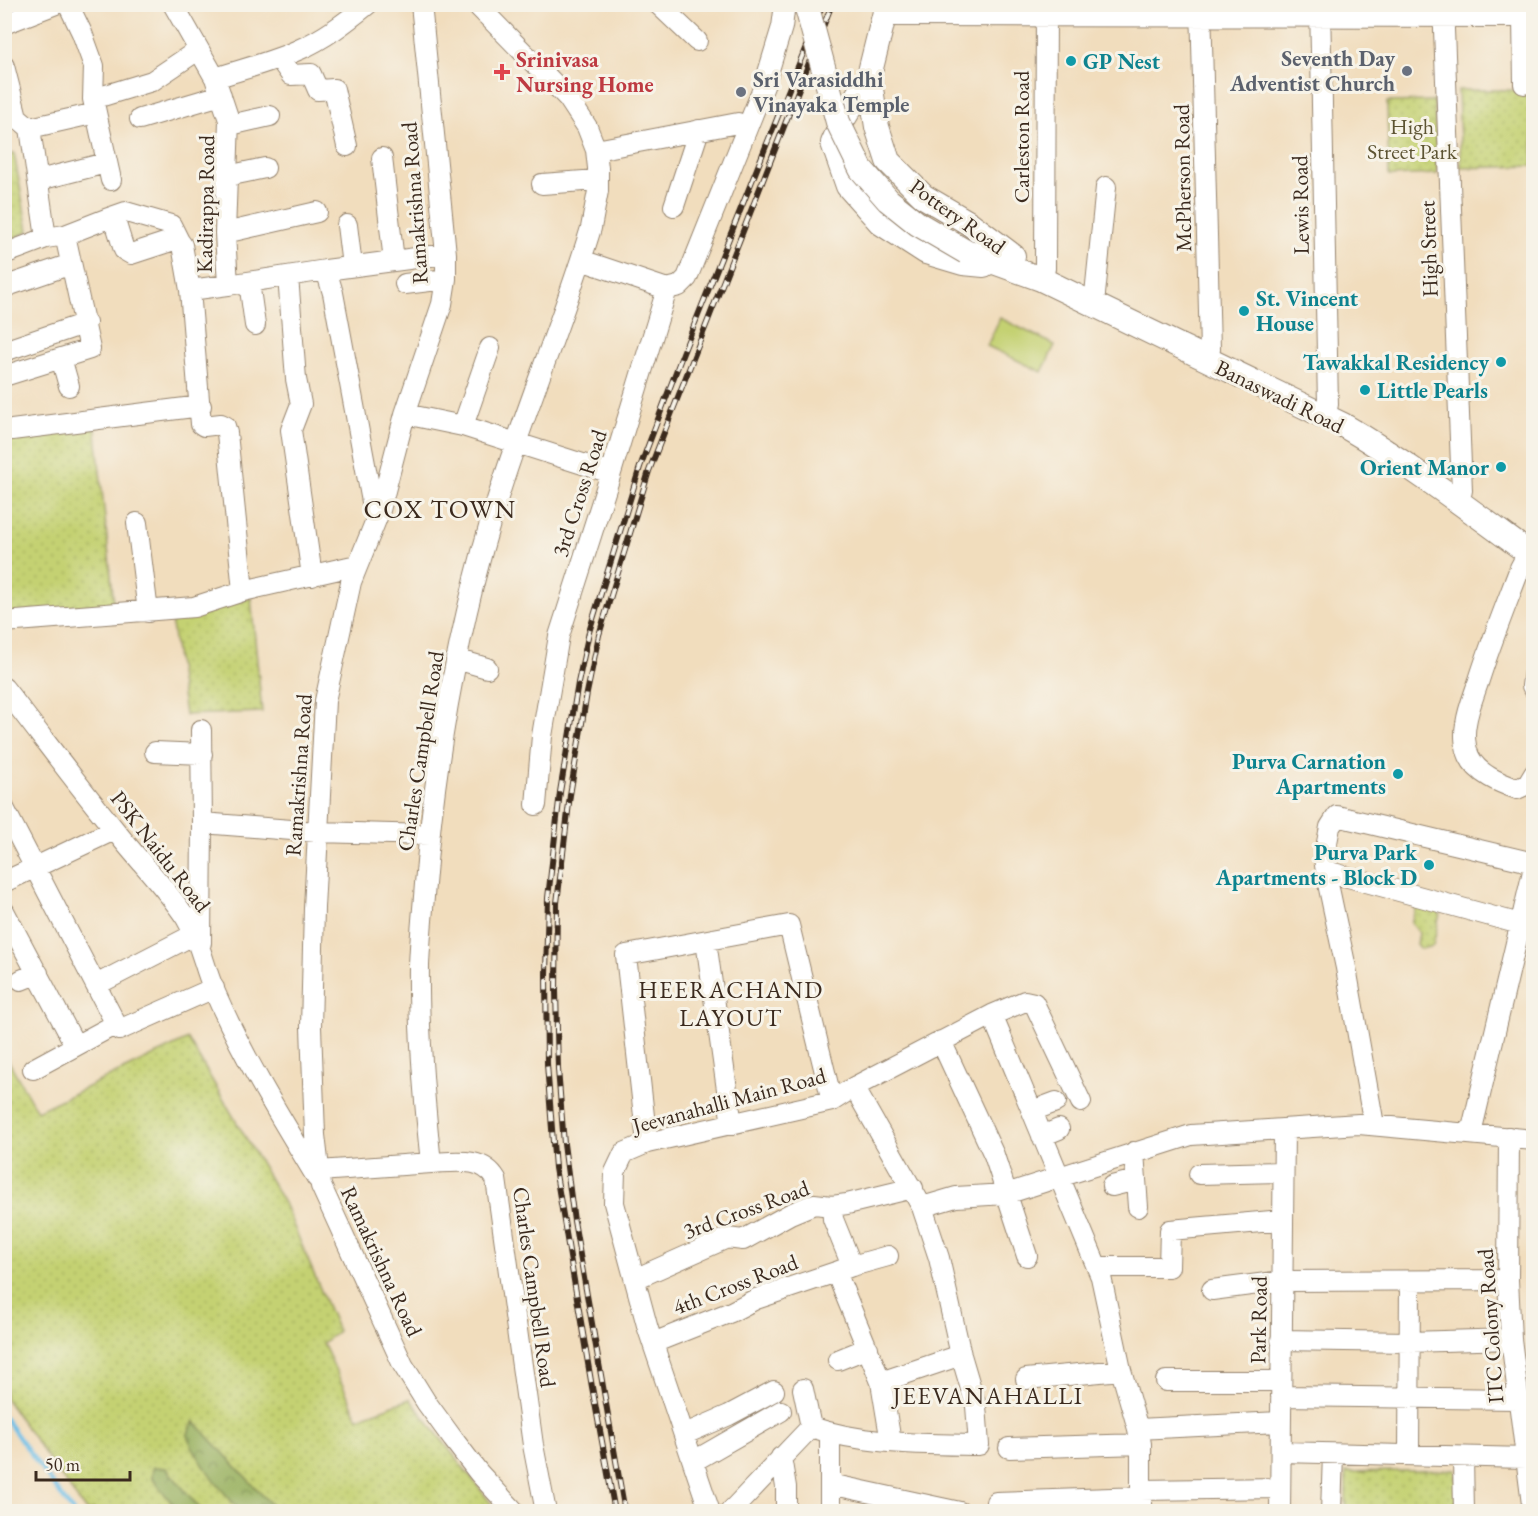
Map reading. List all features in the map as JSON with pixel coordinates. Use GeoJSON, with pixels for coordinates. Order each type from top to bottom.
{"type":"FeatureCollection","features":[{"type":"Feature","properties":{"kind":"main road"},"geometry":{"type":"LineString","coordinates":[[806,4],[838,122],[861,169],[888,200],[918,224],[1010,261]]}},
{"type":"Feature","properties":{"kind":"main road"},"geometry":{"type":"LineString","coordinates":[[822,4],[852,117],[874,161],[899,189],[970,245]]}},
{"type":"Feature","properties":{"kind":"main road","name":"Pottery Road"},"geometry":{"type":"LineString","coordinates":[[885,10],[869,76],[844,118],[833,143],[848,186],[881,223],[926,252],[963,263],[1010,261]]}},
{"type":"Feature","properties":{"kind":"main road","name":"Pottery Road"},"geometry":{"type":"LineString","coordinates":[[869,76],[877,127],[888,161],[923,196],[969,222],[1010,261]]}},
{"type":"Feature","properties":{"kind":"main road","name":"Banaswadi Road"},"geometry":{"type":"LineString","coordinates":[[1010,261],[1045,269],[1328,405],[1384,437],[1462,491],[1532,552]]}},
{"type":"Feature","properties":{"kind":"main road","name":"Banaswadi Road"},"geometry":{"type":"LineString","coordinates":[[1010,261],[1041,279],[1343,425],[1378,446],[1532,552]]}},
{"type":"Feature","properties":{"kind":"street","name":"Kadirappa Road"},"geometry":{"type":"LineString","coordinates":[[173,4],[218,87],[230,125],[225,233],[228,285],[446,254]]}},
{"type":"Feature","properties":{"kind":"street"},"geometry":{"type":"LineString","coordinates":[[140,118],[218,87],[320,40],[368,4]]}},
{"type":"Feature","properties":{"kind":"street","name":"Ramakrishna Road"},"geometry":{"type":"LineString","coordinates":[[421,4],[446,254],[446,279],[442,304],[405,414],[380,510],[357,565],[342,618],[325,701],[317,832],[311,1027],[315,1135],[320,1178],[374,1305],[413,1383],[480,1473],[514,1512]]}},
{"type":"Feature","properties":{"kind":"street","name":"Charles Campbell Road"},"geometry":{"type":"LineString","coordinates":[[476,4],[568,98],[583,119],[596,150],[598,180],[594,214],[581,260],[515,444],[478,564],[456,659],[441,742],[429,835],[420,954],[420,1014],[425,1109],[431,1163],[479,1164],[489,1170],[496,1179],[533,1445],[546,1512]]}},
{"type":"Feature","properties":{"kind":"street"},"geometry":{"type":"LineString","coordinates":[[658,4],[696,41]]}},
{"type":"Feature","properties":{"kind":"street"},"geometry":{"type":"LineString","coordinates":[[581,260],[667,289],[679,286],[687,278],[764,86],[782,27],[785,4]]}},
{"type":"Feature","properties":{"kind":"street"},"geometry":{"type":"LineString","coordinates":[[7,17],[55,5],[82,33],[94,66],[95,106],[109,172],[39,180]]}},
{"type":"Feature","properties":{"kind":"street"},"geometry":{"type":"LineString","coordinates":[[885,10],[1443,10],[1528,17],[1524,84]]}},
{"type":"Feature","properties":{"kind":"street","name":"Carleston Road"},"geometry":{"type":"LineString","coordinates":[[1045,269],[1046,10]]}},
{"type":"Feature","properties":{"kind":"street","name":"McPherson Road"},"geometry":{"type":"LineString","coordinates":[[1202,10],[1210,350]]}},
{"type":"Feature","properties":{"kind":"street","name":"Lewis Road"},"geometry":{"type":"LineString","coordinates":[[1321,10],[1328,405]]}},
{"type":"Feature","properties":{"kind":"street","name":"High Street"},"geometry":{"type":"LineString","coordinates":[[1443,10],[1462,491]]}},
{"type":"Feature","properties":{"kind":"street"},"geometry":{"type":"LineString","coordinates":[[30,128],[95,106],[152,81],[198,50]]}},
{"type":"Feature","properties":{"kind":"street"},"geometry":{"type":"LineString","coordinates":[[279,58],[291,75],[310,74],[318,90],[334,89],[346,146]]}},
{"type":"Feature","properties":{"kind":"street"},"geometry":{"type":"LineString","coordinates":[[4,66],[16,117],[30,128],[39,180],[56,237],[71,264],[86,322],[90,349],[4,376]]}},
{"type":"Feature","properties":{"kind":"street"},"geometry":{"type":"LineString","coordinates":[[230,125],[270,116]]}},
{"type":"Feature","properties":{"kind":"street"},"geometry":{"type":"LineString","coordinates":[[596,150],[738,123]]}},
{"type":"Feature","properties":{"kind":"street"},"geometry":{"type":"LineString","coordinates":[[674,206],[699,130]]}},
{"type":"Feature","properties":{"kind":"street"},"geometry":{"type":"LineString","coordinates":[[382,158],[394,261]]}},
{"type":"Feature","properties":{"kind":"street"},"geometry":{"type":"LineString","coordinates":[[226,176],[265,168]]}},
{"type":"Feature","properties":{"kind":"street"},"geometry":{"type":"LineString","coordinates":[[542,184],[598,180]]}},
{"type":"Feature","properties":{"kind":"street"},"geometry":{"type":"LineString","coordinates":[[1095,294],[1106,187]]}},
{"type":"Feature","properties":{"kind":"street"},"geometry":{"type":"LineString","coordinates":[[4,254],[126,212],[171,225],[182,245],[190,290],[203,426],[221,424],[225,426],[227,433],[243,591]]}},
{"type":"Feature","properties":{"kind":"street"},"geometry":{"type":"LineString","coordinates":[[225,233],[317,212]]}},
{"type":"Feature","properties":{"kind":"street"},"geometry":{"type":"LineString","coordinates":[[106,219],[116,224],[126,253],[131,254],[174,240],[179,241]]}},
{"type":"Feature","properties":{"kind":"street"},"geometry":{"type":"LineString","coordinates":[[347,225],[352,266]]}},
{"type":"Feature","properties":{"kind":"street"},"geometry":{"type":"LineString","coordinates":[[4,287],[71,264]]}},
{"type":"Feature","properties":{"kind":"street"},"geometry":{"type":"LineString","coordinates":[[326,270],[333,293],[373,507],[380,510]]}},
{"type":"Feature","properties":{"kind":"street"},"geometry":{"type":"LineString","coordinates":[[288,276],[296,379],[301,404],[291,430],[312,576]]}},
{"type":"Feature","properties":{"kind":"street"},"geometry":{"type":"LineString","coordinates":[[405,284],[446,279]]}},
{"type":"Feature","properties":{"kind":"street"},"geometry":{"type":"LineString","coordinates":[[249,282],[255,325]]}},
{"type":"Feature","properties":{"kind":"street"},"geometry":{"type":"LineString","coordinates":[[190,290],[228,285]]}},
{"type":"Feature","properties":{"kind":"street","name":"3rd Cross Road"},"geometry":{"type":"LineString","coordinates":[[536,805],[542,736],[559,636],[667,289]]}},
{"type":"Feature","properties":{"kind":"street"},"geometry":{"type":"LineString","coordinates":[[4,351],[86,322]]}},
{"type":"Feature","properties":{"kind":"street"},"geometry":{"type":"LineString","coordinates":[[463,426],[490,348]]}},
{"type":"Feature","properties":{"kind":"street"},"geometry":{"type":"LineString","coordinates":[[61,358],[69,387]]}},
{"type":"Feature","properties":{"kind":"street"},"geometry":{"type":"LineString","coordinates":[[4,431],[201,406]]}},
{"type":"Feature","properties":{"kind":"street"},"geometry":{"type":"LineString","coordinates":[[405,414],[463,426],[611,473]]}},
{"type":"Feature","properties":{"kind":"street"},"geometry":{"type":"LineString","coordinates":[[137,523],[148,612]]}},
{"type":"Feature","properties":{"kind":"street"},"geometry":{"type":"LineString","coordinates":[[1532,552],[1516,580],[1469,712],[1466,741],[1470,758],[1476,767],[1488,776],[1517,789],[1528,784],[1533,774]]}},
{"type":"Feature","properties":{"kind":"street"},"geometry":{"type":"LineString","coordinates":[[4,622],[194,607],[243,591],[357,565]]}},
{"type":"Feature","properties":{"kind":"street"},"geometry":{"type":"LineString","coordinates":[[1491,622],[1505,586],[1516,580]]}},
{"type":"Feature","properties":{"kind":"street"},"geometry":{"type":"LineString","coordinates":[[456,659],[487,668]]}},
{"type":"Feature","properties":{"kind":"street"},"geometry":{"type":"LineString","coordinates":[[1533,671],[1533,689]]}},
{"type":"Feature","properties":{"kind":"street","name":"PSK Naidu Road"},"geometry":{"type":"LineString","coordinates":[[8,700],[171,897],[198,941],[213,988],[277,1111],[320,1178]]}},
{"type":"Feature","properties":{"kind":"street"},"geometry":{"type":"LineString","coordinates":[[96,985],[198,941],[202,823],[201,730]]}},
{"type":"Feature","properties":{"kind":"street"},"geometry":{"type":"LineString","coordinates":[[155,752],[202,754]]}},
{"type":"Feature","properties":{"kind":"street"},"geometry":{"type":"LineString","coordinates":[[4,808],[119,1030],[213,988]]}},
{"type":"Feature","properties":{"kind":"street"},"geometry":{"type":"LineString","coordinates":[[1374,1125],[1324,858],[1330,827],[1337,816],[1533,865],[1471,1134]]}},
{"type":"Feature","properties":{"kind":"street"},"geometry":{"type":"LineString","coordinates":[[202,823],[317,832],[429,835]]}},
{"type":"Feature","properties":{"kind":"street"},"geometry":{"type":"LineString","coordinates":[[4,882],[114,830]]}},
{"type":"Feature","properties":{"kind":"street"},"geometry":{"type":"LineString","coordinates":[[1326,871],[1520,924]]}},
{"type":"Feature","properties":{"kind":"street"},"geometry":{"type":"LineString","coordinates":[[4,910],[29,976],[75,1045]]}},
{"type":"Feature","properties":{"kind":"street"},"geometry":{"type":"LineString","coordinates":[[647,1143],[626,955],[789,925],[832,1101]]}},
{"type":"Feature","properties":{"kind":"street"},"geometry":{"type":"LineString","coordinates":[[705,941],[732,1125]]}},
{"type":"Feature","properties":{"kind":"street","name":"Jeevanahalli Main Road"},"geometry":{"type":"LineString","coordinates":[[710,1512],[653,1342],[614,1203],[615,1172],[624,1153],[647,1143],[832,1101],[941,1041],[1024,1001],[1034,1003],[1082,1102]]}},
{"type":"Feature","properties":{"kind":"street"},"geometry":{"type":"LineString","coordinates":[[992,1015],[1032,1111],[1051,1133],[1059,1176],[1097,1267],[1139,1436],[1141,1500]]}},
{"type":"Feature","properties":{"kind":"street"},"geometry":{"type":"LineString","coordinates":[[33,1069],[116,1024]]}},
{"type":"Feature","properties":{"kind":"street"},"geometry":{"type":"LineString","coordinates":[[941,1041],[994,1155],[1028,1256]]}},
{"type":"Feature","properties":{"kind":"street"},"geometry":{"type":"LineString","coordinates":[[811,1426],[859,1439],[979,1444],[976,1406],[961,1355],[939,1258],[922,1207],[854,1087]]}},
{"type":"Feature","properties":{"kind":"street"},"geometry":{"type":"LineString","coordinates":[[1032,1111],[1056,1102]]}},
{"type":"Feature","properties":{"kind":"street"},"geometry":{"type":"LineString","coordinates":[[922,1207],[956,1197],[1006,1194],[1191,1135],[1359,1124],[1533,1140]]}},
{"type":"Feature","properties":{"kind":"street","name":"Park Road"},"geometry":{"type":"LineString","coordinates":[[1280,1512],[1284,1129]]}},
{"type":"Feature","properties":{"kind":"street","name":"ITC Colony Road"},"geometry":{"type":"LineString","coordinates":[[1509,1137],[1508,1280],[1511,1339],[1533,1512]]}},
{"type":"Feature","properties":{"kind":"street"},"geometry":{"type":"LineString","coordinates":[[1134,1152],[1138,1207]]}},
{"type":"Feature","properties":{"kind":"street"},"geometry":{"type":"LineString","coordinates":[[320,1178],[431,1163]]}},
{"type":"Feature","properties":{"kind":"street"},"geometry":{"type":"LineString","coordinates":[[1200,1174],[1283,1172]]}},
{"type":"Feature","properties":{"kind":"street"},"geometry":{"type":"LineString","coordinates":[[1112,1186],[1136,1180]]}},
{"type":"Feature","properties":{"kind":"street","name":"3rd Cross Road"},"geometry":{"type":"LineString","coordinates":[[634,1279],[728,1238],[743,1240],[814,1204],[832,1206],[847,1204],[912,1188]]}},
{"type":"Feature","properties":{"kind":"street"},"geometry":{"type":"LineString","coordinates":[[832,1206],[844,1269],[881,1382],[891,1442]]}},
{"type":"Feature","properties":{"kind":"street"},"geometry":{"type":"LineString","coordinates":[[1097,1267],[1169,1268],[1170,1230],[1283,1220]]}},
{"type":"Feature","properties":{"kind":"street","name":"4th Cross Road"},"geometry":{"type":"LineString","coordinates":[[653,1342],[731,1312],[756,1299],[888,1256]]}},
{"type":"Feature","properties":{"kind":"street"},"geometry":{"type":"LineString","coordinates":[[1212,1290],[1282,1281],[1508,1280]]}},
{"type":"Feature","properties":{"kind":"street"},"geometry":{"type":"LineString","coordinates":[[1409,1455],[1410,1281]]}},
{"type":"Feature","properties":{"kind":"street"},"geometry":{"type":"LineString","coordinates":[[1281,1340],[1409,1342],[1511,1339]]}},
{"type":"Feature","properties":{"kind":"street"},"geometry":{"type":"LineString","coordinates":[[838,1360],[868,1348]]}},
{"type":"Feature","properties":{"kind":"street"},"geometry":{"type":"LineString","coordinates":[[881,1382],[961,1355]]}},
{"type":"Feature","properties":{"kind":"street"},"geometry":{"type":"LineString","coordinates":[[1026,1379],[1121,1370]]}},
{"type":"Feature","properties":{"kind":"street"},"geometry":{"type":"LineString","coordinates":[[1166,1381],[1409,1397],[1517,1400]]}},
{"type":"Feature","properties":{"kind":"street"},"geometry":{"type":"LineString","coordinates":[[803,1389],[811,1426]]}},
{"type":"Feature","properties":{"kind":"street"},"geometry":{"type":"LineString","coordinates":[[685,1434],[774,1391]]}},
{"type":"Feature","properties":{"kind":"street"},"geometry":{"type":"LineString","coordinates":[[694,1461],[781,1411]]}},
{"type":"Feature","properties":{"kind":"street"},"geometry":{"type":"LineString","coordinates":[[1010,1448],[1280,1422]]}},
{"type":"Feature","properties":{"kind":"street"},"geometry":{"type":"LineString","coordinates":[[730,1512],[811,1426]]}},
{"type":"Feature","properties":{"kind":"street"},"geometry":{"type":"LineString","coordinates":[[830,1433],[830,1512]]}},
{"type":"Feature","properties":{"kind":"street"},"geometry":{"type":"LineString","coordinates":[[1281,1452],[1526,1458]]}},
{"type":"Feature","properties":{"kind":"street"},"geometry":{"type":"LineString","coordinates":[[1331,1512],[1333,1454]]}},
{"type":"Feature","properties":{"kind":"street"},"geometry":{"type":"LineString","coordinates":[[782,1457],[786,1487],[786,1512]]}},
{"type":"Feature","properties":{"kind":"street"},"geometry":{"type":"LineString","coordinates":[[1463,1457],[1464,1512]]}},
{"type":"Feature","properties":{"kind":"street"},"geometry":{"type":"LineString","coordinates":[[830,1484],[949,1510]]}},
{"type":"Feature","properties":{"kind":"street"},"geometry":{"type":"LineString","coordinates":[[995,1512],[996,1502],[1141,1500],[1280,1488]]}},
{"type":"Feature","properties":{"kind":"street"},"geometry":{"type":"LineString","coordinates":[[695,1512],[703,1491]]}},
{"type":"Feature","properties":{"kind":"green space"},"geometry":{"type":"Polygon","coordinates":[[[1458,90],[1533,90],[1533,166],[1461,168],[1458,90]]]}},
{"type":"Feature","properties":{"kind":"green space","name":"High Street Park"},"geometry":{"type":"Polygon","coordinates":[[[1434,101],[1437,174],[1389,176],[1387,102],[1434,101]]]}},
{"type":"Feature","properties":{"kind":"green space"},"geometry":{"type":"Polygon","coordinates":[[[14,153],[28,231],[5,243],[5,158],[14,153]]]}},
{"type":"Feature","properties":{"kind":"green space"},"geometry":{"type":"Polygon","coordinates":[[[1000,318],[1055,345],[1042,372],[987,346],[1000,318]]]}},
{"type":"Feature","properties":{"kind":"green space"},"geometry":{"type":"Polygon","coordinates":[[[4,419],[11,437],[95,424],[114,604],[5,615],[4,419]]]}},
{"type":"Feature","properties":{"kind":"green space"},"geometry":{"type":"Polygon","coordinates":[[[251,598],[262,712],[185,715],[171,618],[251,598]]]}},
{"type":"Feature","properties":{"kind":"green space"},"geometry":{"type":"Polygon","coordinates":[[[1418,904],[1441,909],[1433,946],[1421,949],[1417,944],[1419,933],[1411,922],[1418,904]]]}},
{"type":"Feature","properties":{"kind":"green space"},"geometry":{"type":"Polygon","coordinates":[[[188,1039],[284,1203],[338,1331],[323,1343],[358,1418],[410,1399],[497,1511],[86,1511],[5,1398],[4,1053],[37,1111],[188,1039]]]}},
{"type":"Feature","properties":{"kind":"green space"},"geometry":{"type":"Polygon","coordinates":[[[194,1421],[277,1511],[241,1511],[233,1503],[204,1467],[192,1447],[187,1436],[194,1421]]]}},
{"type":"Feature","properties":{"kind":"green space"},"geometry":{"type":"Polygon","coordinates":[[[153,1467],[166,1468],[202,1511],[178,1511],[152,1478],[153,1467]]]}},
{"type":"Feature","properties":{"kind":"green space"},"geometry":{"type":"Polygon","coordinates":[[[1456,1470],[1457,1511],[1346,1511],[1346,1472],[1456,1470]]]}},
{"type":"Feature","properties":{"kind":"waterway"},"geometry":{"type":"LineString","coordinates":[[4,1417],[73,1512]]}},
{"type":"Feature","properties":{"kind":"railway"},"geometry":{"type":"LineString","coordinates":[[615,1512],[555,1168],[547,1064],[548,898],[560,792],[589,632],[640,467],[683,353],[823,4]]}},
{"type":"Feature","properties":{"kind":"railway"},"geometry":{"type":"LineString","coordinates":[[625,1512],[574,1221],[564,1144],[558,1069],[557,903],[570,795],[599,635],[649,471],[832,4]]}},
{"type":"Feature","properties":{"kind":"place","name":"GP Nest"},"geometry":{"type":"Point","coordinates":[1071,61]}},
{"type":"Feature","properties":{"kind":"place","name":"Seventh Day Adventist Church"},"geometry":{"type":"Point","coordinates":[1407,71]}},
{"type":"Feature","properties":{"kind":"place","name":"Srinivasa Nursing Home"},"geometry":{"type":"Point","coordinates":[502,72]}},
{"type":"Feature","properties":{"kind":"place","name":"Sri Varasiddhi Vinayaka Temple"},"geometry":{"type":"Point","coordinates":[741,92]}},
{"type":"Feature","properties":{"kind":"place","name":"St. Vincent House"},"geometry":{"type":"Point","coordinates":[1244,311]}},
{"type":"Feature","properties":{"kind":"place","name":"Tawakkal Residency"},"geometry":{"type":"Point","coordinates":[1501,362]}},
{"type":"Feature","properties":{"kind":"place","name":"Little Pearls"},"geometry":{"type":"Point","coordinates":[1365,390]}},
{"type":"Feature","properties":{"kind":"place","name":"Orient Manor"},"geometry":{"type":"Point","coordinates":[1501,467]}},
{"type":"Feature","properties":{"kind":"place","name":"Purva Carnation Apartments"},"geometry":{"type":"Point","coordinates":[1398,774]}},
{"type":"Feature","properties":{"kind":"place","name":"Purva Park Apartments - Block D"},"geometry":{"type":"Point","coordinates":[1429,865]}},
{"type":"Feature","properties":{"kind":"district","name":"COX TOWN"},"geometry":{"type":"Point","coordinates":[440,509]}},
{"type":"Feature","properties":{"kind":"district","name":"HEERACHAND LAYOUT"},"geometry":{"type":"Point","coordinates":[731,1004]}},
{"type":"Feature","properties":{"kind":"district","name":"JEEVANAHALLI"},"geometry":{"type":"Point","coordinates":[988,1396]}}]}
